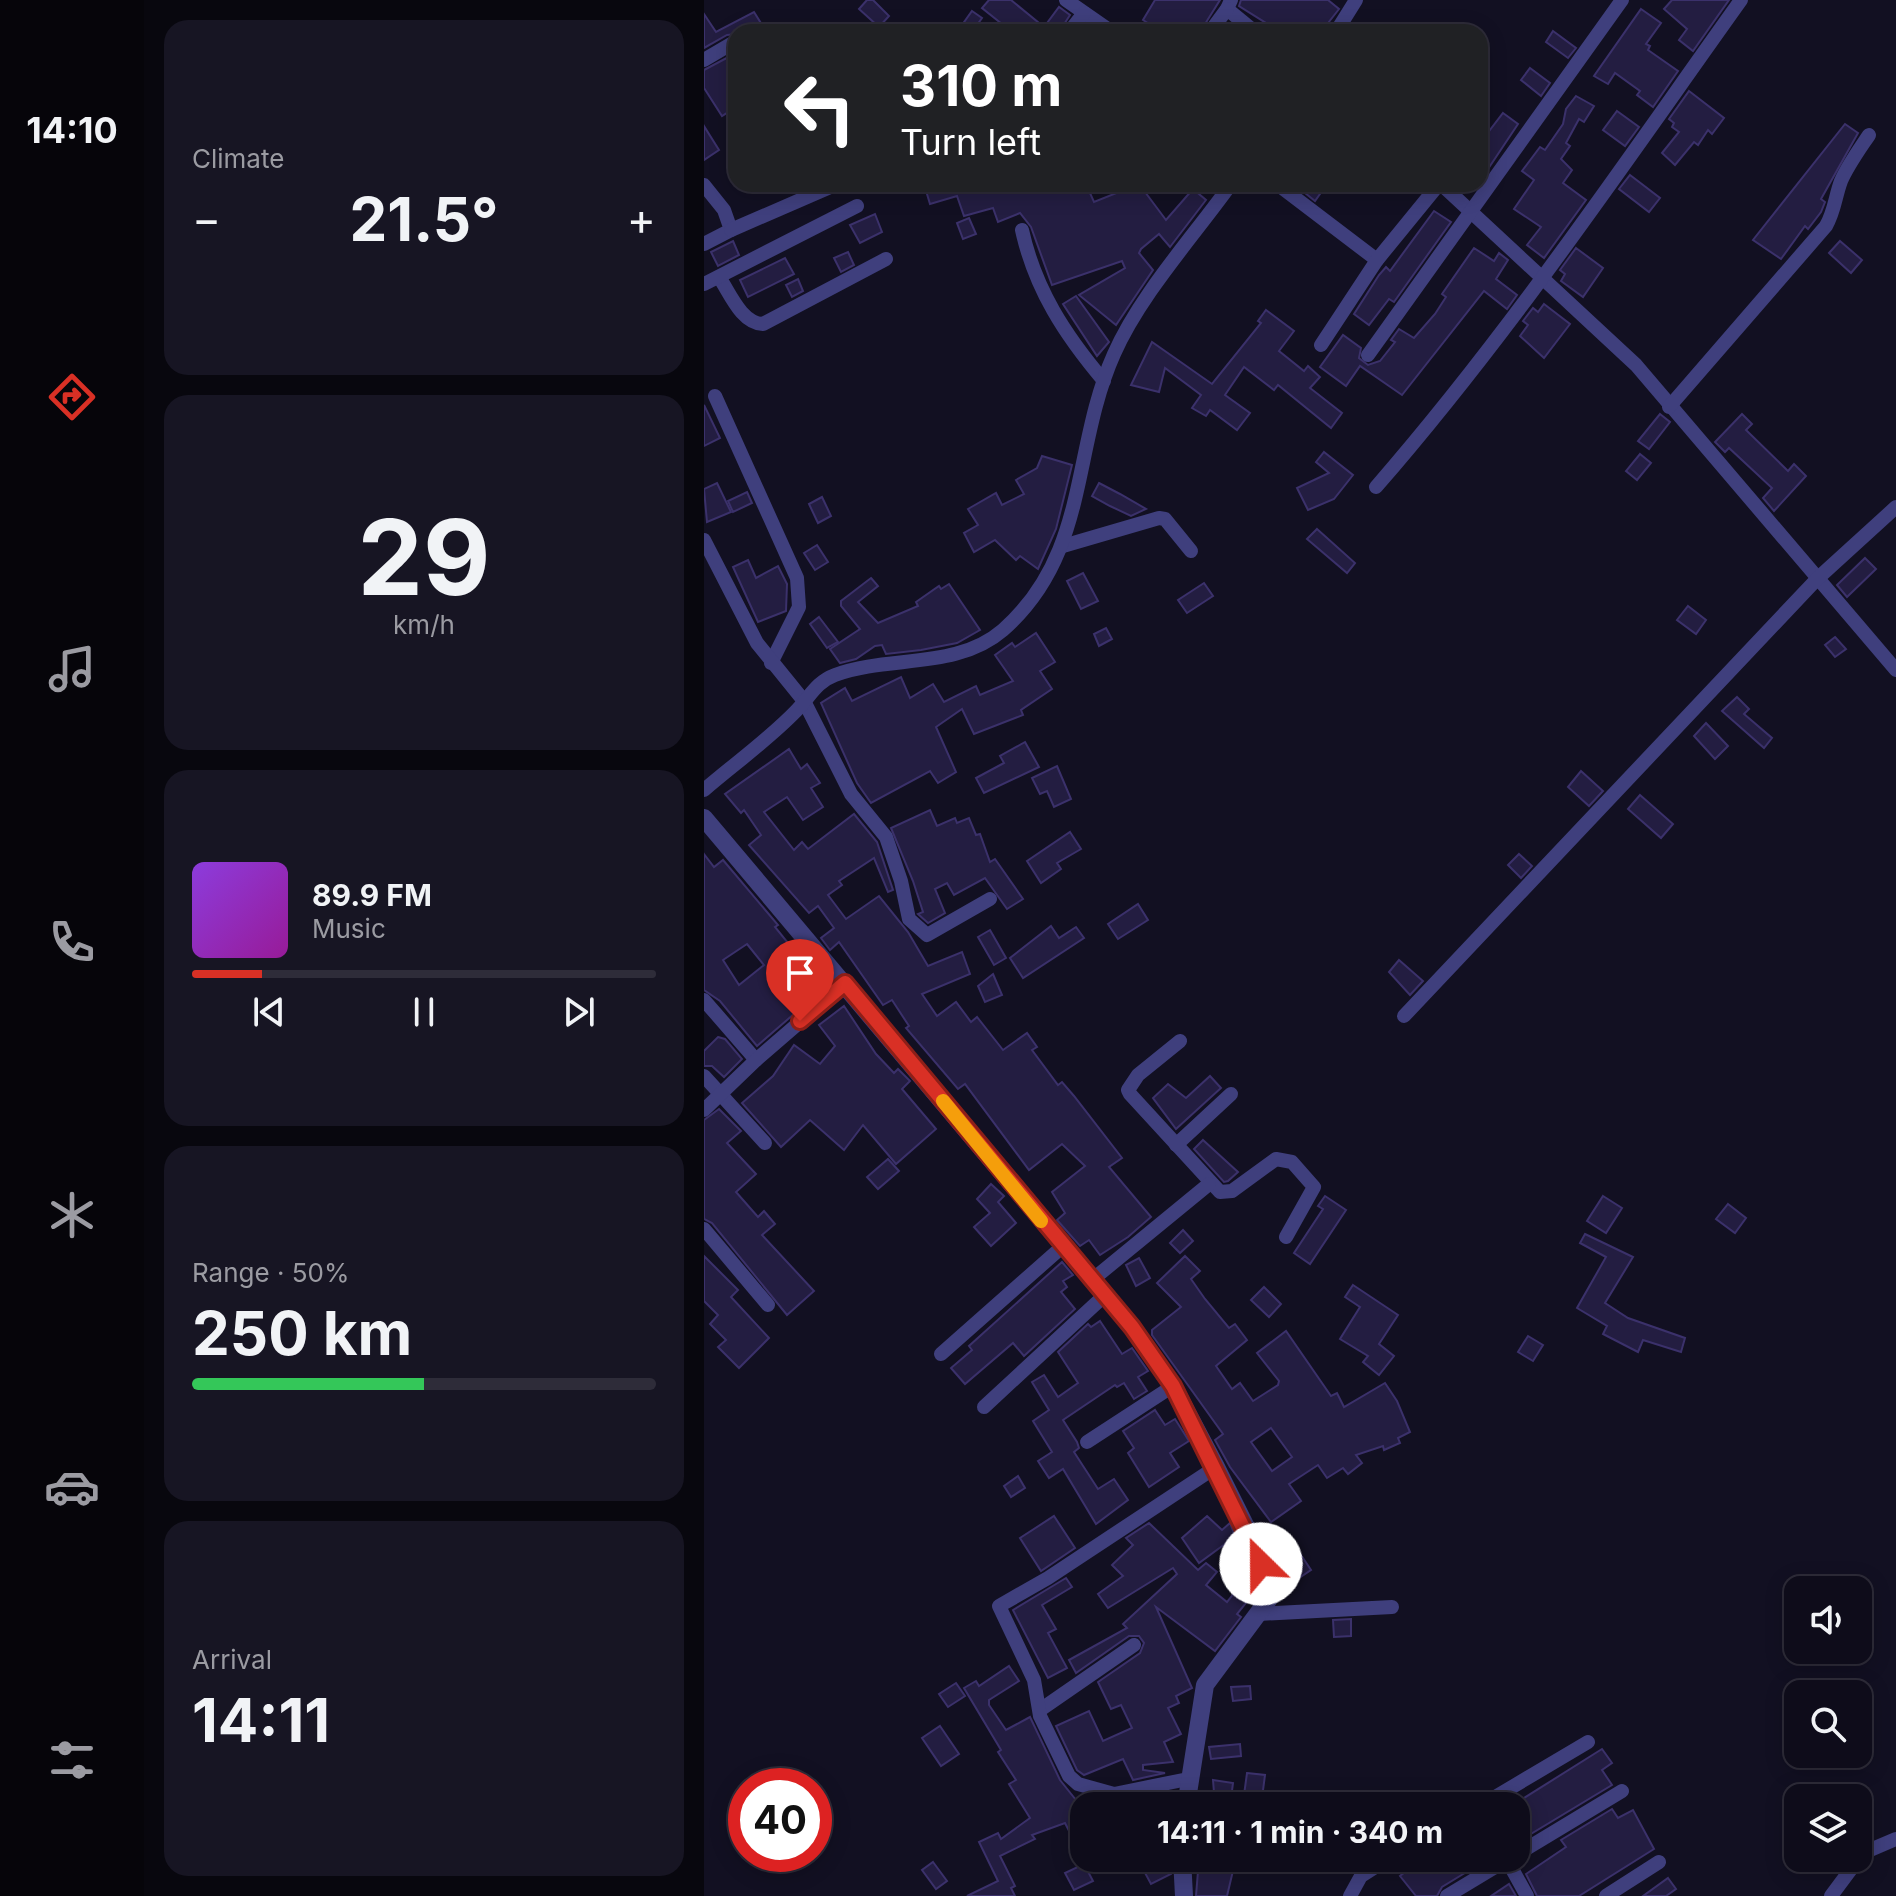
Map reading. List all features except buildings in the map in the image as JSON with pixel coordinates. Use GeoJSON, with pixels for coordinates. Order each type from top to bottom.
{"type":"FeatureCollection","features":[{"type":"Feature","properties":{"kind":"street"},"geometry":{"type":"LineString","coordinates":[[1066,0],[1100,24]]}},
{"type":"Feature","properties":{"kind":"street"},"geometry":{"type":"LineString","coordinates":[[1341,24],[1356,0]]}},
{"type":"Feature","properties":{"kind":"street"},"geometry":{"type":"LineString","coordinates":[[1488,186],[1622,0]]}},
{"type":"Feature","properties":{"kind":"street"},"geometry":{"type":"LineString","coordinates":[[1376,487],[1451,400],[1545,278],[1741,0]]}},
{"type":"Feature","properties":{"kind":"street"},"geometry":{"type":"LineString","coordinates":[[1215,24],[1229,4],[1248,24]]}},
{"type":"Feature","properties":{"kind":"street"},"geometry":{"type":"LineString","coordinates":[[1075,24],[1084,13]]}},
{"type":"Feature","properties":{"kind":"street"},"geometry":{"type":"LineString","coordinates":[[704,60],[728,46]]}},
{"type":"Feature","properties":{"kind":"street"},"geometry":{"type":"LineString","coordinates":[[1669,407],[1826,226],[1836,208],[1843,177],[1869,135]]}},
{"type":"Feature","properties":{"kind":"street"},"geometry":{"type":"LineString","coordinates":[[704,185],[724,210],[731,230]]}},
{"type":"Feature","properties":{"kind":"street"},"geometry":{"type":"LineString","coordinates":[[704,244],[819,192]]}},
{"type":"Feature","properties":{"kind":"street"},"geometry":{"type":"LineString","coordinates":[[704,790],[804,701],[813,688],[833,675],[941,657],[982,645],[1003,630],[1031,599],[1045,582],[1063,546],[1076,501],[1088,431],[1125,330],[1225,192]]}},
{"type":"Feature","properties":{"kind":"street"},"geometry":{"type":"LineString","coordinates":[[1288,192],[1377,260]]}},
{"type":"Feature","properties":{"kind":"street"},"geometry":{"type":"LineString","coordinates":[[1321,345],[1377,260],[1433,192]]}},
{"type":"Feature","properties":{"kind":"street"},"geometry":{"type":"LineString","coordinates":[[1450,192],[1636,365],[1896,670]]}},
{"type":"Feature","properties":{"kind":"street"},"geometry":{"type":"LineString","coordinates":[[1368,355],[1484,192]]}},
{"type":"Feature","properties":{"kind":"street"},"geometry":{"type":"LineString","coordinates":[[704,284],[857,206]]}},
{"type":"Feature","properties":{"kind":"street"},"geometry":{"type":"LineString","coordinates":[[1022,230],[1029,260],[1053,313],[1104,381]]}},
{"type":"Feature","properties":{"kind":"street"},"geometry":{"type":"LineString","coordinates":[[719,277],[742,314],[752,322],[763,324],[886,259]]}},
{"type":"Feature","properties":{"kind":"street"},"geometry":{"type":"LineString","coordinates":[[715,396],[797,578],[799,607],[784,644],[771,663]]}},
{"type":"Feature","properties":{"kind":"street"},"geometry":{"type":"LineString","coordinates":[[1404,1016],[1817,579],[1896,507]]}},
{"type":"Feature","properties":{"kind":"street"},"geometry":{"type":"LineString","coordinates":[[1063,546],[1159,518],[1165,519],[1191,551]]}},
{"type":"Feature","properties":{"kind":"street"},"geometry":{"type":"LineString","coordinates":[[704,540],[757,643],[804,701],[851,794],[886,837],[901,881],[909,919],[918,931],[927,935],[941,930],[990,899]]}},
{"type":"Feature","properties":{"kind":"street"},"geometry":{"type":"LineString","coordinates":[[704,818],[1092,1280],[1173,1386],[1252,1539],[1271,1589],[1269,1601],[1205,1685],[1187,1792]]}},
{"type":"Feature","properties":{"kind":"street"},"geometry":{"type":"LineString","coordinates":[[704,1110],[845,983]]}},
{"type":"Feature","properties":{"kind":"street"},"geometry":{"type":"LineString","coordinates":[[704,1000],[756,1060]]}},
{"type":"Feature","properties":{"kind":"street"},"geometry":{"type":"LineString","coordinates":[[1180,1041],[1138,1075],[1128,1090],[1209,1184],[1228,1193],[1267,1163],[1276,1159],[1292,1162],[1312,1183],[1314,1193],[1286,1237]]}},
{"type":"Feature","properties":{"kind":"street"},"geometry":{"type":"LineString","coordinates":[[704,1076],[765,1143]]}},
{"type":"Feature","properties":{"kind":"street"},"geometry":{"type":"LineString","coordinates":[[1176,1145],[1231,1094]]}},
{"type":"Feature","properties":{"kind":"street"},"geometry":{"type":"LineString","coordinates":[[1092,1280],[1209,1184]]}},
{"type":"Feature","properties":{"kind":"street"},"geometry":{"type":"LineString","coordinates":[[704,1229],[768,1305]]}},
{"type":"Feature","properties":{"kind":"street"},"geometry":{"type":"LineString","coordinates":[[941,1354],[1062,1247]]}},
{"type":"Feature","properties":{"kind":"street"},"geometry":{"type":"LineString","coordinates":[[984,1407],[1104,1296]]}},
{"type":"Feature","properties":{"kind":"street"},"geometry":{"type":"LineString","coordinates":[[1087,1442],[1173,1386]]}},
{"type":"Feature","properties":{"kind":"street"},"geometry":{"type":"LineString","coordinates":[[1188,1779],[1114,1794],[1078,1784],[1061,1760],[1040,1710],[1034,1680],[999,1606],[1048,1578],[1216,1467]]}},
{"type":"Feature","properties":{"kind":"street"},"geometry":{"type":"LineString","coordinates":[[1258,1614],[1392,1607]]}},
{"type":"Feature","properties":{"kind":"street"},"geometry":{"type":"LineString","coordinates":[[1040,1710],[1134,1645]]}},
{"type":"Feature","properties":{"kind":"street"},"geometry":{"type":"LineString","coordinates":[[1504,1792],[1588,1742]]}},
{"type":"Feature","properties":{"kind":"street"},"geometry":{"type":"LineString","coordinates":[[1530,1846],[1622,1791]]}},
{"type":"Feature","properties":{"kind":"street"},"geometry":{"type":"LineString","coordinates":[[1831,1896],[1863,1853],[1896,1839]]}},
{"type":"Feature","properties":{"kind":"street"},"geometry":{"type":"LineString","coordinates":[[1606,1896],[1659,1862]]}},
{"type":"Feature","properties":{"kind":"street"},"geometry":{"type":"LineString","coordinates":[[1183,1872],[1184,1896]]}},
{"type":"Feature","properties":{"kind":"street"},"geometry":{"type":"LineString","coordinates":[[1350,1896],[1361,1876],[1367,1872]]}},
{"type":"Feature","properties":{"kind":"street"},"geometry":{"type":"LineString","coordinates":[[1447,1896],[1487,1872]]}},
{"type":"Feature","properties":{"kind":"street"},"geometry":{"type":"LineString","coordinates":[[1516,1872],[1527,1896]]}},
{"type":"Feature","properties":{"kind":"slow traffic"},"geometry":{"type":"LineString","coordinates":[[943,1101],[1041,1221]]}},
{"type":"Feature","properties":{"kind":"route"},"geometry":{"type":"LineString","coordinates":[[800,1021],[845,983],[1062,1247],[1132,1327],[1173,1386],[1252,1539],[1261,1564]]}}]}
